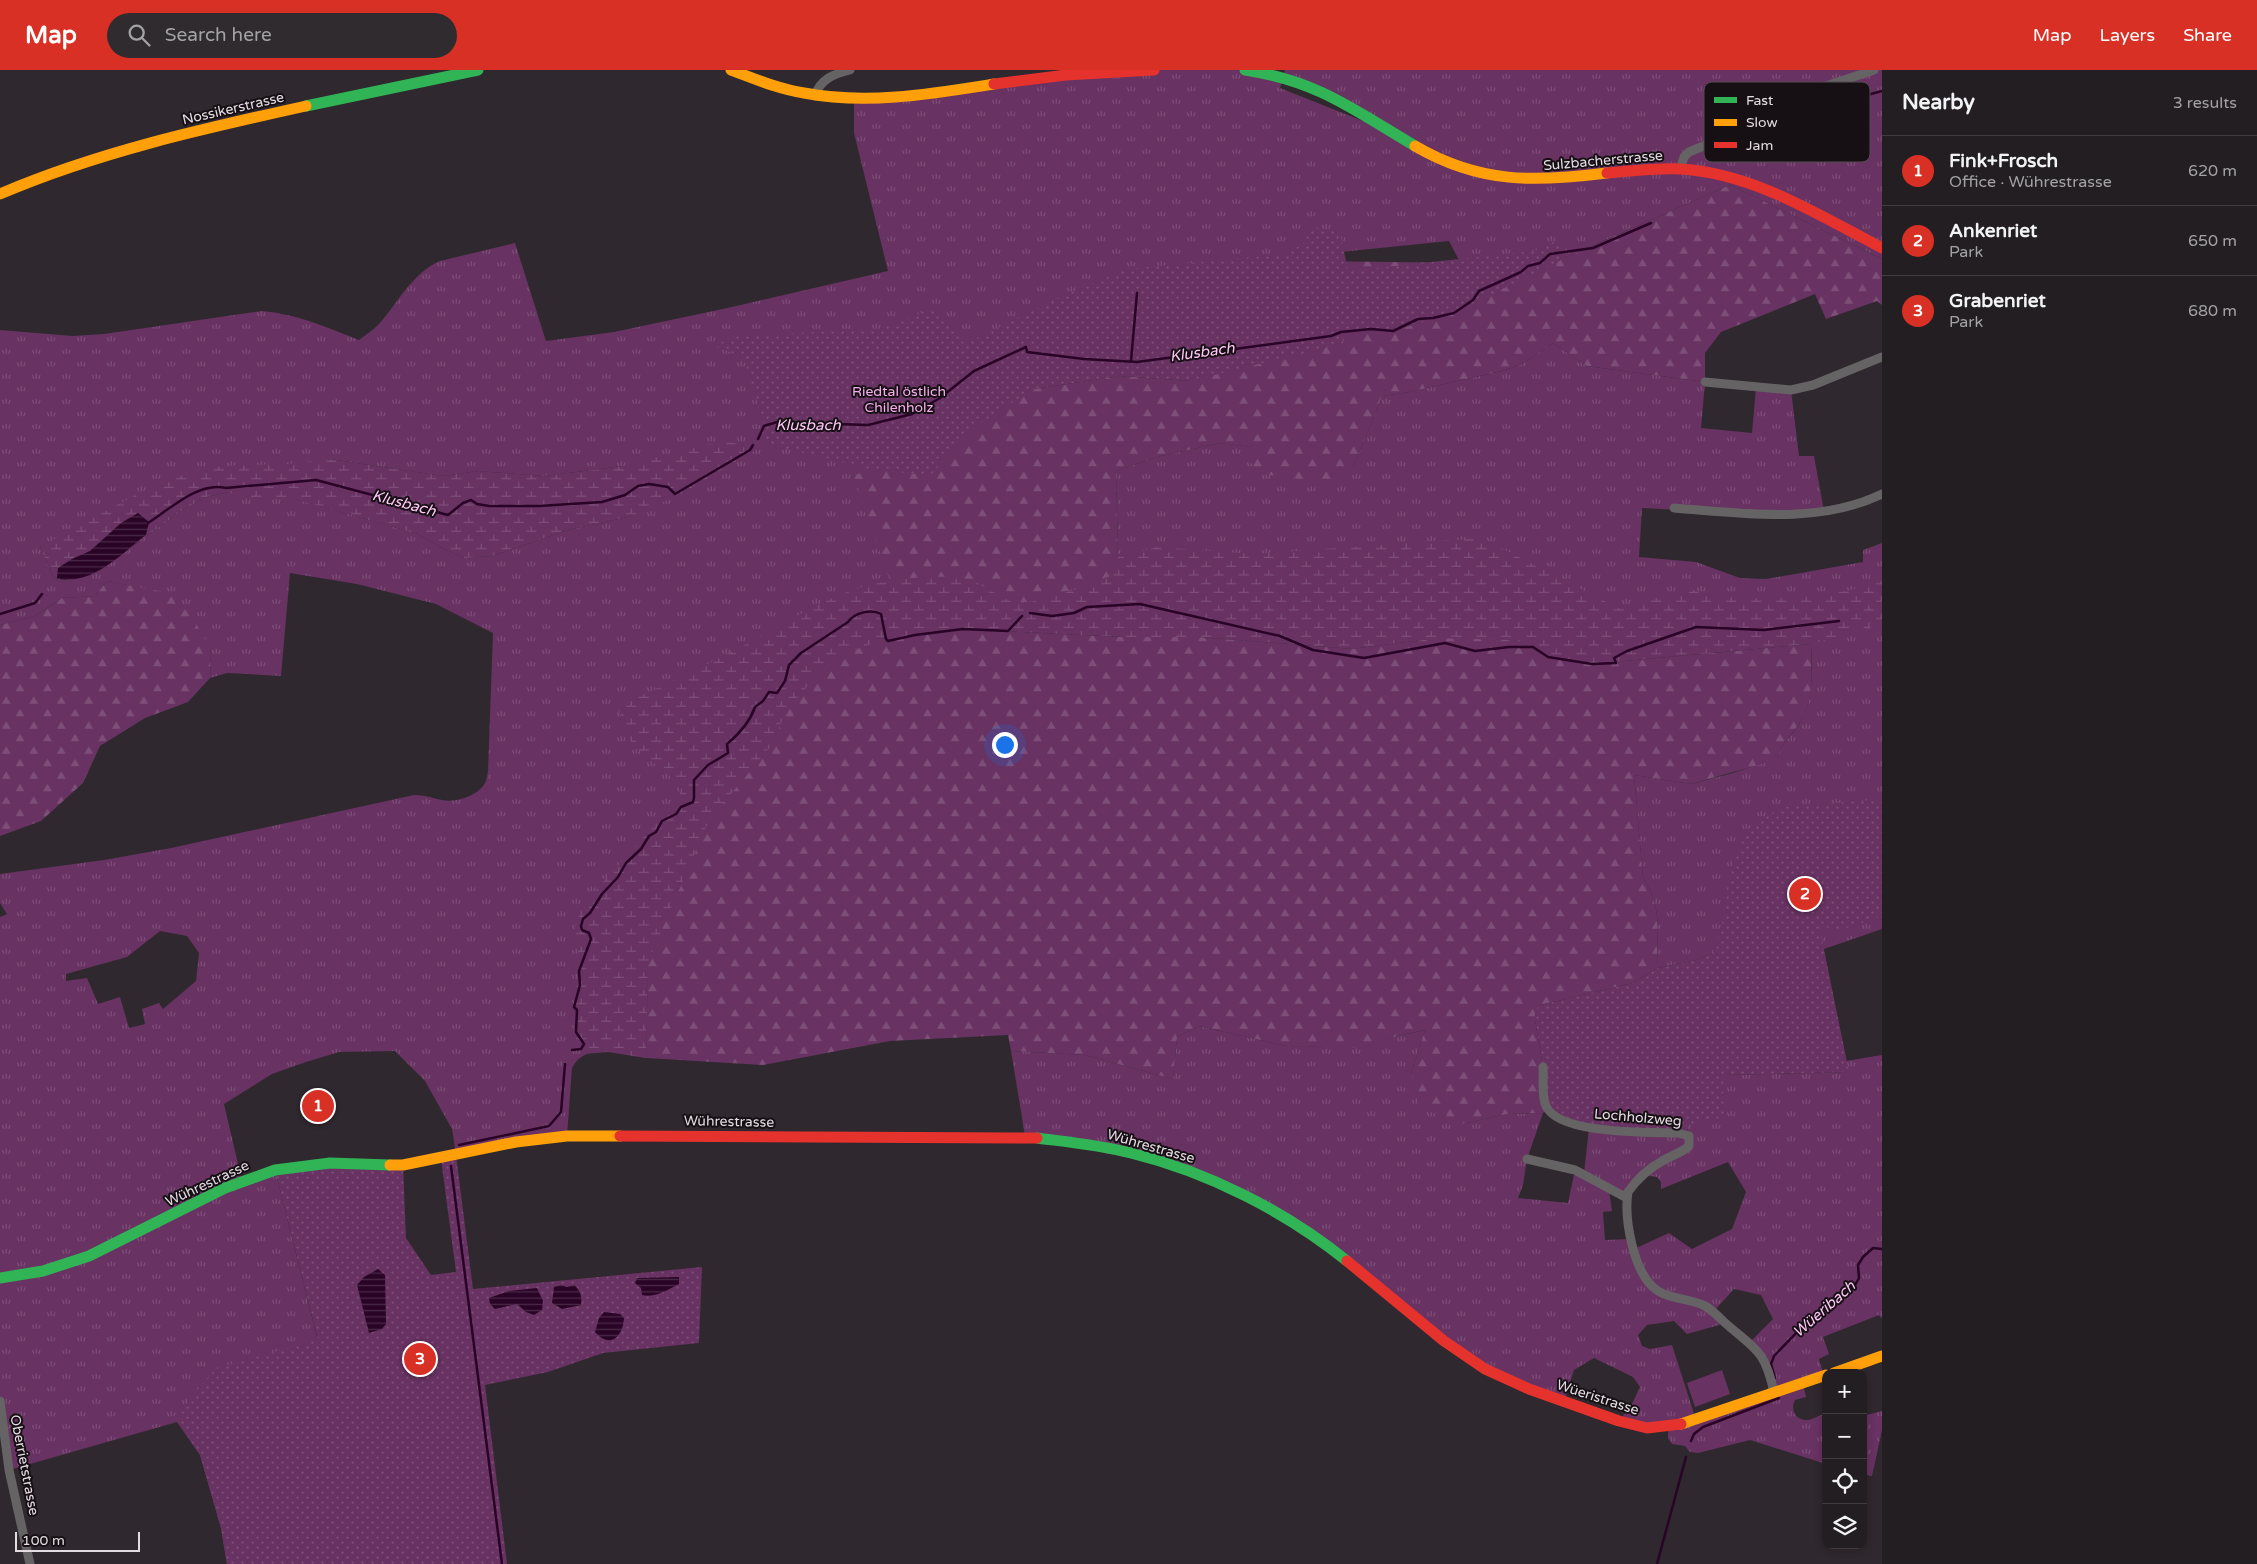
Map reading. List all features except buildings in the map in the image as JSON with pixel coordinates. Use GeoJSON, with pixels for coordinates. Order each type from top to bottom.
{"type":"FeatureCollection","features":[{"type":"Feature","properties":{"kind":"street","name":"Nossikerstrasse"},"geometry":{"type":"LineString","coordinates":[[0,194],[49,173],[108,154],[277,112],[478,70]]}},
{"type":"Feature","properties":{"kind":"street"},"geometry":{"type":"LineString","coordinates":[[731,70],[772,86],[814,96],[854,100],[890,99],[1051,76],[1154,70]]}},
{"type":"Feature","properties":{"kind":"street"},"geometry":{"type":"LineString","coordinates":[[814,96],[817,87],[824,80],[850,70]]}},
{"type":"Feature","properties":{"kind":"street","name":"Sulzbacherstrasse"},"geometry":{"type":"LineString","coordinates":[[1245,70],[1284,73],[1335,97],[1429,155],[1452,166],[1507,179],[1544,181],[1628,171],[1680,169],[1714,173],[1740,180],[1784,198],[1882,248]]}},
{"type":"Feature","properties":{"kind":"street"},"geometry":{"type":"LineString","coordinates":[[1838,82],[1874,70]]}},
{"type":"Feature","properties":{"kind":"street"},"geometry":{"type":"LineString","coordinates":[[1680,169],[1684,157],[1689,152],[1704,146]]}},
{"type":"Feature","properties":{"kind":"street"},"geometry":{"type":"LineString","coordinates":[[1705,382],[1792,390],[1813,385],[1882,358]]}},
{"type":"Feature","properties":{"kind":"street"},"geometry":{"type":"LineString","coordinates":[[1674,508],[1780,515],[1824,511],[1864,502],[1882,494]]}},
{"type":"Feature","properties":{"kind":"street","name":"Lochholzweg"},"geometry":{"type":"LineString","coordinates":[[1543,1067],[1544,1100],[1546,1108],[1555,1116],[1589,1128],[1678,1133],[1689,1136],[1689,1146],[1652,1168],[1633,1185],[1627,1198]]}},
{"type":"Feature","properties":{"kind":"street","name":"Wührestrasse"},"geometry":{"type":"LineString","coordinates":[[0,1278],[42,1271],[89,1256],[242,1181],[275,1170],[310,1164],[330,1162],[404,1165],[516,1142],[566,1136],[1025,1136],[1086,1144],[1131,1153],[1180,1169],[1239,1194],[1300,1227],[1344,1259],[1431,1330]]}},
{"type":"Feature","properties":{"kind":"street"},"geometry":{"type":"LineString","coordinates":[[1527,1159],[1575,1170],[1627,1198],[1631,1239],[1636,1260],[1644,1277],[1656,1290],[1665,1295],[1705,1305],[1750,1342],[1764,1358],[1769,1370],[1774,1393]]}},
{"type":"Feature","properties":{"kind":"street","name":"Wüeristrasse"},"geometry":{"type":"LineString","coordinates":[[1431,1330],[1485,1369],[1618,1421],[1648,1428],[1685,1424],[1822,1376]]}},
{"type":"Feature","properties":{"kind":"street"},"geometry":{"type":"LineString","coordinates":[[1845,1369],[1882,1356]]}},
{"type":"Feature","properties":{"kind":"street","name":"Oberrietstrasse"},"geometry":{"type":"LineString","coordinates":[[0,1401],[6,1455],[30,1564]]}},
{"type":"Feature","properties":{"kind":"green space"},"geometry":{"type":"Polygon","coordinates":[[[1154,70],[1237,70],[1283,76],[1285,70],[1882,70],[1882,259],[1730,185],[1551,264],[1460,262],[1449,241],[1232,263],[1034,389],[1118,557],[1116,471],[1157,457],[1220,443],[1252,447],[1353,468],[1382,396],[1409,392],[1502,371],[1522,364],[1553,343],[1587,366],[1705,382],[1701,428],[1752,433],[1756,388],[1791,390],[1799,456],[1814,456],[1824,511],[1780,515],[1642,508],[1639,557],[1696,562],[1740,578],[1766,579],[1863,562],[1863,550],[1882,543],[1882,929],[1824,949],[1712,953],[1697,960],[1657,968],[1658,921],[1654,899],[1643,878],[1634,775],[1691,784],[1733,773],[1778,757],[1784,743],[1801,721],[1808,703],[1811,684],[1811,644],[1199,637],[963,629],[648,962],[646,1058],[605,1051],[586,1054],[578,1060],[572,1068],[567,1136],[456,1155],[452,1129],[425,1081],[395,1051],[339,1052],[306,1062],[272,1074],[224,1104],[242,1181],[275,1170],[318,1341],[227,1564],[221,1528],[200,1455],[177,1422],[9,1470],[0,1401],[0,917],[7,914],[0,903],[0,874],[104,860],[171,848],[414,795],[447,801],[472,795],[482,788],[487,779],[493,633],[436,604],[357,584],[290,573],[281,676],[227,673],[210,678],[211,651],[170,594],[107,581],[95,596],[62,598],[35,616],[0,625],[0,330],[73,336],[104,334],[262,311],[299,318],[359,340],[378,325],[413,281],[430,267],[440,261],[515,243],[546,341],[614,332],[888,271],[854,133],[854,100],[1154,70]],[[1283,77],[1280,88],[1388,131],[1283,77]],[[329,459],[292,498],[418,534],[464,558],[492,556],[568,530],[632,516],[623,466],[544,476],[478,471],[443,476],[329,459]],[[222,466],[40,547],[54,578],[65,580],[99,571],[181,511],[206,497],[229,492],[222,466]],[[160,931],[127,957],[66,974],[66,981],[87,978],[98,1004],[120,997],[129,1028],[145,1024],[142,1009],[159,1003],[163,1009],[196,981],[199,953],[187,936],[160,931]]]}},
{"type":"Feature","properties":{"kind":"green space"},"geometry":{"type":"Polygon","coordinates":[[[1730,185],[1882,259],[1882,305],[1877,301],[1826,319],[1815,294],[1721,332],[1705,353],[1705,382],[1587,366],[1553,343],[1522,364],[1502,371],[1409,392],[1382,396],[1353,468],[1333,483],[1262,474],[1250,462],[1251,447],[1220,443],[1157,457],[1116,471],[1118,557],[1111,576],[1037,601],[1013,603],[994,591],[950,577],[890,581],[853,475],[874,470],[931,475],[970,430],[1034,389],[1120,376],[1190,381],[1316,261],[1551,264],[1730,185]]]}},
{"type":"Feature","properties":{"kind":"green space","name":"Riedtal östlich Chilenholz"},"geometry":{"type":"Polygon","coordinates":[[[1313,227],[1340,232],[1348,271],[1534,251],[1560,239],[1565,258],[1454,313],[1393,331],[1342,332],[1343,343],[1190,381],[1120,376],[1034,389],[970,430],[931,475],[874,470],[771,445],[758,439],[764,426],[744,358],[715,346],[732,336],[881,329],[935,307],[965,344],[1062,296],[1127,269],[1283,254],[1302,245],[1313,227]]]}},
{"type":"Feature","properties":{"kind":"green space"},"geometry":{"type":"Polygon","coordinates":[[[720,441],[761,447],[681,494],[632,516],[568,530],[492,556],[464,558],[418,534],[291,498],[254,501],[229,492],[206,497],[181,511],[99,571],[77,580],[54,578],[40,547],[139,493],[190,472],[222,466],[289,464],[329,459],[443,476],[478,471],[544,476],[623,466],[720,441]]]}},
{"type":"Feature","properties":{"kind":"green space"},"geometry":{"type":"Polygon","coordinates":[[[1482,538],[1620,609],[1689,590],[1709,595],[1730,597],[1796,597],[1840,592],[1882,581],[1882,624],[1811,644],[1592,664],[1548,657],[1515,640],[1438,638],[1352,649],[1199,637],[1123,637],[963,629],[891,638],[859,648],[824,668],[787,709],[771,746],[709,820],[648,962],[646,1058],[608,1052],[584,1054],[573,1037],[579,956],[574,932],[582,905],[680,797],[680,784],[632,745],[617,707],[722,657],[837,596],[890,581],[923,577],[956,578],[977,583],[1010,601],[1023,603],[1062,594],[1111,576],[1118,557],[1157,547],[1252,554],[1482,538]]]}},
{"type":"Feature","properties":{"kind":"green space"},"geometry":{"type":"Polygon","coordinates":[[[107,581],[170,593],[193,618],[211,651],[210,678],[188,702],[145,718],[100,746],[83,783],[41,821],[0,836],[0,625],[35,616],[62,598],[95,596],[107,581]]]}},
{"type":"Feature","properties":{"kind":"green space"},"geometry":{"type":"Polygon","coordinates":[[[963,629],[1123,637],[1199,637],[1352,649],[1438,638],[1515,640],[1548,657],[1592,664],[1811,644],[1811,684],[1808,703],[1801,721],[1784,742],[1778,757],[1772,761],[1691,784],[1634,775],[1643,878],[1654,899],[1658,921],[1657,968],[1633,983],[1540,1005],[1535,1020],[1543,1067],[1547,1108],[1543,1113],[1507,1114],[1462,1124],[1420,1108],[1411,1073],[1425,1030],[1394,1037],[1373,1048],[1286,1046],[1199,1026],[1177,1037],[1173,1079],[1085,1055],[1011,1051],[1008,1035],[890,1041],[763,1065],[646,1058],[648,962],[709,820],[771,746],[787,709],[824,668],[859,648],[891,638],[963,629]]]}},
{"type":"Feature","properties":{"kind":"green space"},"geometry":{"type":"Polygon","coordinates":[[[1882,799],[1882,916],[1838,931],[1819,925],[1849,1072],[1723,1075],[1724,1117],[1686,1125],[1689,1136],[1589,1128],[1547,1108],[1543,1067],[1535,1020],[1535,1012],[1540,1005],[1633,983],[1657,968],[1697,960],[1712,953],[1721,928],[1732,870],[1737,854],[1744,839],[1754,826],[1767,815],[1786,807],[1882,799]]]}},
{"type":"Feature","properties":{"kind":"green space"},"geometry":{"type":"Polygon","coordinates":[[[1199,1026],[1286,1046],[1373,1047],[1394,1037],[1425,1030],[1411,1073],[1462,1124],[1507,1114],[1543,1113],[1527,1159],[1523,1185],[1518,1198],[1568,1203],[1575,1170],[1584,1174],[1589,1128],[1689,1135],[1686,1125],[1723,1075],[1848,1072],[1846,1061],[1882,1055],[1882,1319],[1879,1315],[1823,1337],[1829,1354],[1819,1359],[1822,1377],[1803,1383],[1806,1397],[1795,1400],[1793,1410],[1799,1418],[1807,1420],[1822,1415],[1822,1463],[1750,1440],[1698,1453],[1690,1452],[1685,1446],[1672,1444],[1668,1438],[1668,1426],[1619,1421],[1633,1402],[1640,1387],[1633,1377],[1594,1358],[1574,1370],[1564,1402],[1485,1369],[1300,1227],[1181,1169],[1025,1136],[1011,1051],[1085,1055],[1173,1079],[1177,1037],[1199,1026]],[[1728,1162],[1661,1189],[1661,1182],[1657,1177],[1643,1175],[1627,1198],[1609,1190],[1612,1211],[1603,1212],[1605,1240],[1631,1239],[1634,1249],[1669,1233],[1692,1249],[1732,1229],[1746,1192],[1728,1162]],[[1734,1289],[1714,1311],[1722,1321],[1719,1325],[1687,1334],[1674,1321],[1647,1325],[1638,1335],[1642,1346],[1650,1349],[1672,1345],[1696,1420],[1774,1393],[1769,1370],[1750,1342],[1773,1319],[1761,1295],[1734,1289]]]}},
{"type":"Feature","properties":{"kind":"green space"},"geometry":{"type":"Polygon","coordinates":[[[456,1155],[473,1289],[702,1267],[699,1343],[603,1353],[548,1372],[485,1385],[507,1564],[227,1564],[221,1528],[200,1455],[177,1421],[191,1397],[216,1368],[318,1340],[275,1170],[403,1165],[406,1238],[431,1275],[456,1272],[441,1159],[456,1155]]]}},
{"type":"Feature","properties":{"kind":"green space"},"geometry":{"type":"Polygon","coordinates":[[[1722,1370],[1730,1394],[1695,1407],[1687,1383],[1722,1370]]]}},
{"type":"Feature","properties":{"kind":"green space"},"geometry":{"type":"Polygon","coordinates":[[[1882,1411],[1882,1430],[1872,1476],[1867,1475],[1867,1415],[1882,1411]]]}},
{"type":"Feature","properties":{"kind":"shaded area"},"geometry":{"type":"Polygon","coordinates":[[[138,513],[149,522],[146,535],[116,559],[94,573],[70,580],[57,578],[58,568],[90,551],[121,523],[138,513]]]}},
{"type":"Feature","properties":{"kind":"shaded area"},"geometry":{"type":"Polygon","coordinates":[[[378,1269],[385,1275],[386,1324],[382,1329],[369,1333],[357,1285],[364,1277],[378,1269]]]}},
{"type":"Feature","properties":{"kind":"shaded area"},"geometry":{"type":"Polygon","coordinates":[[[679,1277],[679,1284],[661,1293],[647,1296],[642,1295],[641,1288],[635,1283],[637,1278],[679,1277]]]}},
{"type":"Feature","properties":{"kind":"shaded area"},"geometry":{"type":"Polygon","coordinates":[[[561,1285],[567,1287],[574,1285],[576,1287],[581,1294],[581,1305],[562,1309],[552,1303],[554,1287],[561,1285]]]}},
{"type":"Feature","properties":{"kind":"shaded area"},"geometry":{"type":"Polygon","coordinates":[[[537,1288],[543,1301],[542,1310],[534,1315],[526,1312],[517,1304],[495,1309],[490,1304],[489,1298],[509,1291],[537,1288]]]}},
{"type":"Feature","properties":{"kind":"shaded area"},"geometry":{"type":"Polygon","coordinates":[[[604,1312],[620,1314],[624,1318],[621,1331],[615,1339],[606,1340],[595,1332],[599,1318],[604,1312]]]}},
{"type":"Feature","properties":{"kind":"waterway","name":"Klusbach"},"geometry":{"type":"LineString","coordinates":[[1870,94],[1882,91]]}},
{"type":"Feature","properties":{"kind":"waterway","name":"Klusbach"},"geometry":{"type":"LineString","coordinates":[[758,439],[764,426],[777,422],[868,425],[912,414],[940,398],[974,371],[1026,347],[1027,352],[1084,359],[1137,362],[1331,336],[1341,332],[1371,329],[1393,331],[1418,319],[1454,313],[1473,300],[1479,291],[1521,272],[1528,266],[1540,263],[1550,254],[1593,248],[1651,223]]}},
{"type":"Feature","properties":{"kind":"waterway"},"geometry":{"type":"LineString","coordinates":[[1131,361],[1137,293]]}},
{"type":"Feature","properties":{"kind":"waterway","name":"Klusbach"},"geometry":{"type":"LineString","coordinates":[[148,523],[195,492],[206,489],[316,480],[448,515],[463,503],[471,500],[477,504],[489,506],[539,506],[602,502],[625,495],[638,486],[649,484],[668,487],[675,494],[750,450],[753,445]]}},
{"type":"Feature","properties":{"kind":"waterway","name":"Klusbach"},"geometry":{"type":"LineString","coordinates":[[0,614],[35,603],[42,594]]}},
{"type":"Feature","properties":{"kind":"waterway"},"geometry":{"type":"LineString","coordinates":[[1030,613],[1052,616],[1074,613],[1087,607],[1140,604],[1280,636],[1313,650],[1364,658],[1445,643],[1475,651],[1509,647],[1533,647],[1548,657],[1592,664],[1616,663],[1614,658],[1627,651],[1696,627],[1764,630],[1839,621]]}},
{"type":"Feature","properties":{"kind":"waterway"},"geometry":{"type":"LineString","coordinates":[[572,1050],[581,1049],[584,1044],[576,1032],[577,1010],[574,1007],[580,985],[579,971],[591,939],[589,933],[582,930],[583,919],[590,913],[602,894],[618,877],[626,863],[641,849],[649,836],[656,832],[662,821],[676,814],[681,807],[693,802],[694,780],[708,765],[728,753],[727,744],[744,727],[755,707],[763,701],[769,692],[777,693],[785,681],[789,665],[801,653],[863,612],[877,612],[881,614],[888,641],[915,635],[963,629],[1008,631],[1022,616]]}},
{"type":"Feature","properties":{"kind":"waterway"},"geometry":{"type":"LineString","coordinates":[[459,1145],[549,1126],[561,1112],[565,1064]]}},
{"type":"Feature","properties":{"kind":"waterway"},"geometry":{"type":"LineString","coordinates":[[451,1166],[502,1564]]}},
{"type":"Feature","properties":{"kind":"waterway","name":"Wüeribach"},"geometry":{"type":"LineString","coordinates":[[1775,1378],[1771,1364],[1774,1356],[1800,1329],[1854,1287],[1859,1278],[1858,1265],[1863,1257],[1873,1248],[1882,1249]]}},
{"type":"Feature","properties":{"kind":"waterway","name":"Wüeribach"},"geometry":{"type":"LineString","coordinates":[[1691,1441],[1694,1434],[1703,1427],[1779,1398]]}},
{"type":"Feature","properties":{"kind":"waterway","name":"Wüeribach"},"geometry":{"type":"LineString","coordinates":[[1657,1564],[1686,1457]]}},
{"type":"Feature","properties":{"kind":"traffic: fast"},"geometry":{"type":"LineString","coordinates":[[306,106],[478,70]]}},
{"type":"Feature","properties":{"kind":"traffic: fast"},"geometry":{"type":"LineString","coordinates":[[1245,70],[1294,81],[1315,89],[1354,109],[1415,146]]}},
{"type":"Feature","properties":{"kind":"traffic: fast"},"geometry":{"type":"LineString","coordinates":[[1037,1138],[1119,1150],[1160,1161],[1217,1182],[1272,1210],[1347,1261]]}},
{"type":"Feature","properties":{"kind":"traffic: fast"},"geometry":{"type":"LineString","coordinates":[[0,1278],[43,1271],[89,1256],[225,1188],[275,1170],[330,1163],[390,1165]]}},
{"type":"Feature","properties":{"kind":"traffic: slow"},"geometry":{"type":"LineString","coordinates":[[731,70],[785,89],[851,98],[899,97],[994,84]]}},
{"type":"Feature","properties":{"kind":"traffic: slow"},"geometry":{"type":"LineString","coordinates":[[0,194],[37,179],[112,154],[189,133],[306,106]]}},
{"type":"Feature","properties":{"kind":"traffic: slow"},"geometry":{"type":"LineString","coordinates":[[1415,146],[1462,168],[1485,174],[1508,177],[1556,178],[1607,173]]}},
{"type":"Feature","properties":{"kind":"traffic: slow"},"geometry":{"type":"LineString","coordinates":[[390,1165],[403,1165],[516,1142],[567,1136],[620,1136]]}},
{"type":"Feature","properties":{"kind":"traffic: slow"},"geometry":{"type":"LineString","coordinates":[[1845,1369],[1882,1356]]}},
{"type":"Feature","properties":{"kind":"traffic: slow"},"geometry":{"type":"LineString","coordinates":[[1681,1424],[1822,1376]]}},
{"type":"Feature","properties":{"kind":"traffic: jam"},"geometry":{"type":"LineString","coordinates":[[994,84],[1066,75],[1154,70]]}},
{"type":"Feature","properties":{"kind":"traffic: jam"},"geometry":{"type":"LineString","coordinates":[[1607,173],[1680,169],[1734,178],[1785,198],[1882,248]]}},
{"type":"Feature","properties":{"kind":"traffic: jam"},"geometry":{"type":"LineString","coordinates":[[620,1136],[1037,1138]]}},
{"type":"Feature","properties":{"kind":"traffic: jam"},"geometry":{"type":"LineString","coordinates":[[1347,1261],[1444,1341],[1485,1369],[1529,1389],[1619,1421],[1647,1428],[1681,1424]]}},
{"type":"Feature","properties":{"kind":"place","name":"Ankenriet"},"geometry":{"type":"Point","coordinates":[1805,894]}},
{"type":"Feature","properties":{"kind":"place","name":"Fink+Frosch"},"geometry":{"type":"Point","coordinates":[318,1106]}},
{"type":"Feature","properties":{"kind":"place","name":"Grabenriet"},"geometry":{"type":"Point","coordinates":[420,1359]}}]}
